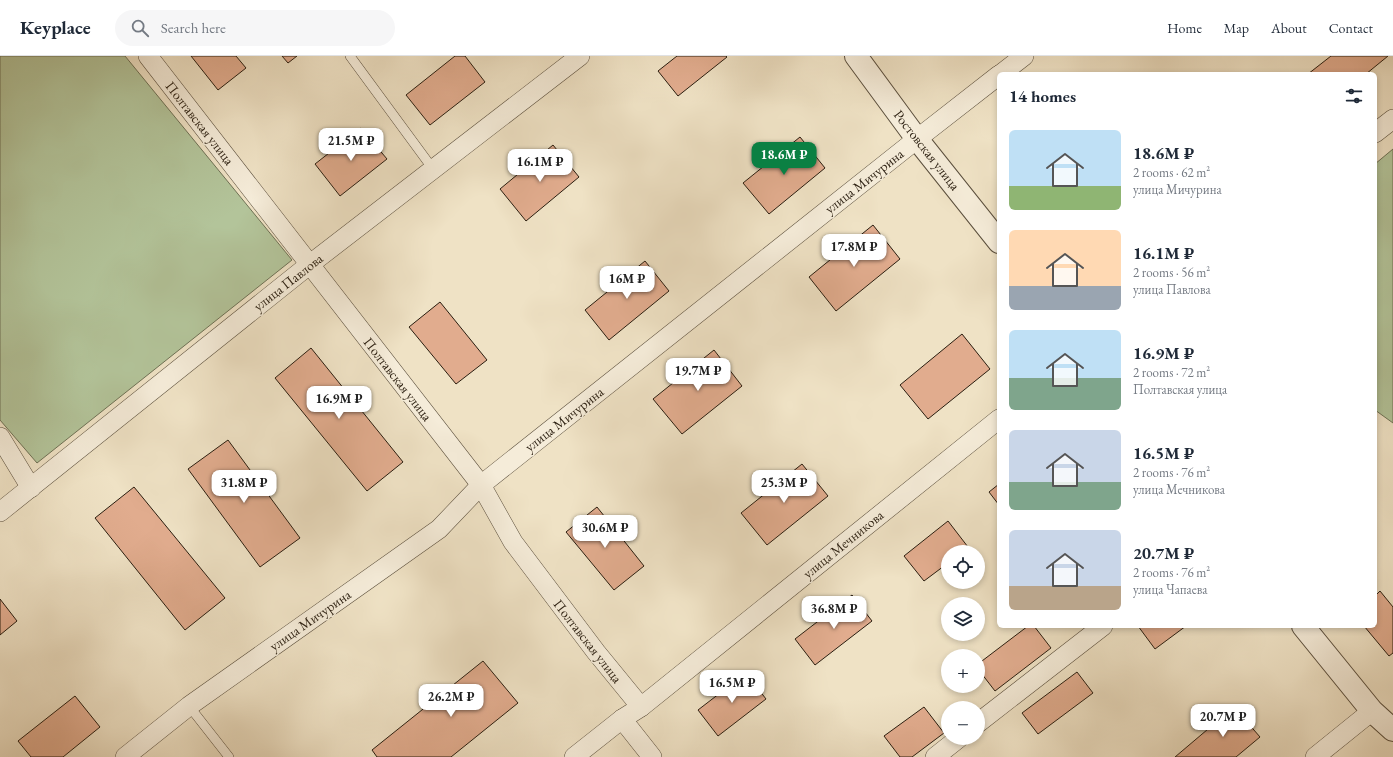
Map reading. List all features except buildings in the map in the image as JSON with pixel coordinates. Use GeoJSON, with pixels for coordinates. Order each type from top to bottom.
{"type":"FeatureCollection","features":[{"type":"Feature","properties":{"kind":"street","name":"Полтавская улица"},"geometry":{"type":"LineString","coordinates":[[148,56],[481,485],[513,542],[596,652],[641,707]]}},
{"type":"Feature","properties":{"kind":"street","name":"улица Павлова"},"geometry":{"type":"LineString","coordinates":[[0,512],[309,265],[580,56]]}},
{"type":"Feature","properties":{"kind":"street","name":"Ростовская улица"},"geometry":{"type":"LineString","coordinates":[[856,56],[917,139],[997,239]]}},
{"type":"Feature","properties":{"kind":"street","name":"улица Мичурина"},"geometry":{"type":"LineString","coordinates":[[1004,72],[1024,56]]}},
{"type":"Feature","properties":{"kind":"street","name":"улица Мичурина"},"geometry":{"type":"LineString","coordinates":[[125,757],[189,706],[439,529],[481,485],[997,77]]}},
{"type":"Feature","properties":{"kind":"street"},"geometry":{"type":"LineString","coordinates":[[1377,131],[1393,119]]}},
{"type":"Feature","properties":{"kind":"street","name":"улица Мечникова"},"geometry":{"type":"LineString","coordinates":[[574,757],[622,719],[641,707],[997,421]]}},
{"type":"Feature","properties":{"kind":"street"},"geometry":{"type":"LineString","coordinates":[[0,438],[31,488]]}},
{"type":"Feature","properties":{"kind":"street"},"geometry":{"type":"LineString","coordinates":[[985,718],[1099,628]]}},
{"type":"Feature","properties":{"kind":"street"},"geometry":{"type":"LineString","coordinates":[[1305,628],[1372,711],[1393,730]]}},
{"type":"Feature","properties":{"kind":"street"},"geometry":{"type":"LineString","coordinates":[[1315,757],[1372,711]]}},
{"type":"Feature","properties":{"kind":"street"},"geometry":{"type":"LineString","coordinates":[[622,719],[652,757]]}},
{"type":"Feature","properties":{"kind":"street"},"geometry":{"type":"LineString","coordinates":[[935,757],[950,745]]}},
{"type":"Feature","properties":{"kind":"lane"},"geometry":{"type":"LineString","coordinates":[[350,56],[433,170]]}},
{"type":"Feature","properties":{"kind":"lane"},"geometry":{"type":"LineString","coordinates":[[189,706],[229,757]]}},
{"type":"Feature","properties":{"kind":"green space"},"geometry":{"type":"Polygon","coordinates":[[[0,56],[125,56],[292,260],[37,463],[0,420],[0,56]]]}},
{"type":"Feature","properties":{"kind":"green space"},"geometry":{"type":"Polygon","coordinates":[[[1393,149],[1393,423],[1377,411],[1377,162],[1393,149]]]}}]}
